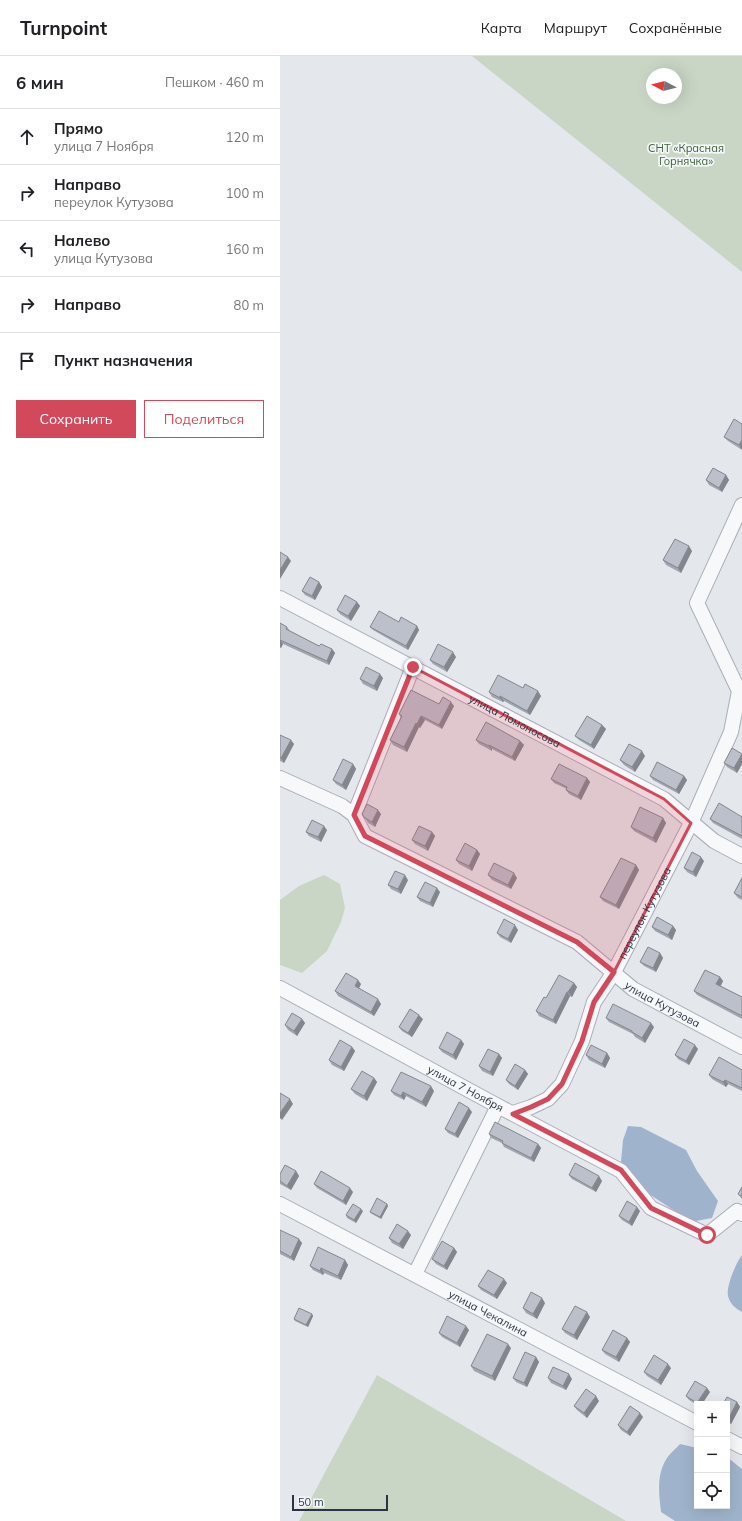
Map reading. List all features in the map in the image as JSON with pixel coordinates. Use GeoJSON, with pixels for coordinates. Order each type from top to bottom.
{"type":"FeatureCollection","features":[{"type":"Feature","properties":{"kind":"street","name":"переулок Кутузова"},"geometry":{"type":"LineString","coordinates":[[513,1114],[548,1099],[562,1084],[582,1041],[594,1002],[614,972],[691,823],[731,732],[739,691],[696,603],[742,506]]}},
{"type":"Feature","properties":{"kind":"street","name":"улица Ломоносова"},"geometry":{"type":"LineString","coordinates":[[280,598],[664,799],[714,841],[742,856]]}},
{"type":"Feature","properties":{"kind":"street"},"geometry":{"type":"LineString","coordinates":[[354,815],[413,667]]}},
{"type":"Feature","properties":{"kind":"street","name":"улица Кутузова"},"geometry":{"type":"LineString","coordinates":[[280,778],[342,806],[354,815],[365,836],[577,942],[634,989],[742,1048]]}},
{"type":"Feature","properties":{"kind":"street","name":"улица 7 Ноября"},"geometry":{"type":"LineString","coordinates":[[280,988],[498,1106],[621,1170],[651,1208],[707,1235],[737,1211],[742,1214]]}},
{"type":"Feature","properties":{"kind":"street"},"geometry":{"type":"LineString","coordinates":[[415,1274],[498,1106]]}},
{"type":"Feature","properties":{"kind":"street","name":"улица Чекалина"},"geometry":{"type":"LineString","coordinates":[[280,1204],[694,1421]]}},
{"type":"Feature","properties":{"kind":"street"},"geometry":{"type":"LineString","coordinates":[[730,1440],[742,1446]]}},
{"type":"Feature","properties":{"kind":"highlighted area"},"geometry":{"type":"Polygon","coordinates":[[[413,667],[664,799],[691,823],[614,972],[577,942],[365,836],[354,815],[413,667]]]}},
{"type":"Feature","properties":{"kind":"green space","name":"СНТ «Красная Горнячка»"},"geometry":{"type":"Polygon","coordinates":[[[472,56],[742,56],[742,272],[472,56]]]}},
{"type":"Feature","properties":{"kind":"green space"},"geometry":{"type":"Polygon","coordinates":[[[324,875],[340,884],[345,908],[341,922],[327,951],[302,973],[280,965],[280,900],[299,886],[324,875]]]}},
{"type":"Feature","properties":{"kind":"green space"},"geometry":{"type":"Polygon","coordinates":[[[377,1375],[626,1521],[299,1521],[377,1375]]]}},
{"type":"Feature","properties":{"kind":"water"},"geometry":{"type":"Polygon","coordinates":[[[628,1126],[641,1127],[686,1150],[697,1171],[718,1201],[712,1218],[696,1221],[687,1219],[649,1194],[621,1162],[623,1140],[628,1126]]]}},
{"type":"Feature","properties":{"kind":"water"},"geometry":{"type":"Polygon","coordinates":[[[742,1255],[742,1312],[731,1304],[728,1296],[728,1286],[737,1263],[742,1255]]]}},
{"type":"Feature","properties":{"kind":"water"},"geometry":{"type":"Polygon","coordinates":[[[680,1444],[694,1447],[694,1509],[730,1509],[730,1459],[742,1469],[742,1521],[675,1521],[661,1512],[659,1485],[661,1471],[668,1456],[680,1444]]]}},
{"type":"Feature","properties":{"kind":"building"},"geometry":{"type":"Polygon","coordinates":[[[734,419],[742,424],[742,440],[739,445],[724,437],[734,419]]]}},
{"type":"Feature","properties":{"kind":"building"},"geometry":{"type":"Polygon","coordinates":[[[713,468],[726,475],[719,488],[706,480],[713,468]]]}},
{"type":"Feature","properties":{"kind":"building"},"geometry":{"type":"Polygon","coordinates":[[[675,539],[689,546],[678,568],[663,560],[675,539]]]}},
{"type":"Feature","properties":{"kind":"building"},"geometry":{"type":"Polygon","coordinates":[[[280,552],[288,557],[280,570],[280,552]]]}},
{"type":"Feature","properties":{"kind":"building"},"geometry":{"type":"Polygon","coordinates":[[[310,577],[319,582],[312,596],[302,591],[310,577]]]}},
{"type":"Feature","properties":{"kind":"building"},"geometry":{"type":"Polygon","coordinates":[[[345,595],[357,602],[348,616],[337,610],[345,595]]]}},
{"type":"Feature","properties":{"kind":"building"},"geometry":{"type":"Polygon","coordinates":[[[379,611],[399,622],[401,617],[417,626],[406,646],[370,627],[379,611]]]}},
{"type":"Feature","properties":{"kind":"building"},"geometry":{"type":"Polygon","coordinates":[[[280,623],[287,627],[286,629],[319,646],[321,644],[332,649],[327,661],[280,640],[280,623]]]}},
{"type":"Feature","properties":{"kind":"building"},"geometry":{"type":"Polygon","coordinates":[[[438,644],[453,652],[444,667],[430,660],[438,644]]]}},
{"type":"Feature","properties":{"kind":"building"},"geometry":{"type":"Polygon","coordinates":[[[366,667],[380,674],[374,686],[360,679],[366,667]]]}},
{"type":"Feature","properties":{"kind":"building"},"geometry":{"type":"Polygon","coordinates":[[[498,675],[523,688],[525,684],[538,691],[527,711],[500,696],[500,698],[489,692],[498,675]]]}},
{"type":"Feature","properties":{"kind":"building"},"geometry":{"type":"Polygon","coordinates":[[[411,690],[439,704],[443,697],[451,702],[439,725],[421,716],[404,747],[390,740],[402,716],[399,714],[411,690]]]}},
{"type":"Feature","properties":{"kind":"building"},"geometry":{"type":"Polygon","coordinates":[[[587,716],[602,725],[591,745],[575,736],[587,716]]]}},
{"type":"Feature","properties":{"kind":"building"},"geometry":{"type":"Polygon","coordinates":[[[486,722],[520,741],[512,757],[476,740],[486,722]]]}},
{"type":"Feature","properties":{"kind":"building"},"geometry":{"type":"Polygon","coordinates":[[[280,735],[291,740],[281,758],[280,758],[280,735]]]}},
{"type":"Feature","properties":{"kind":"building"},"geometry":{"type":"Polygon","coordinates":[[[629,744],[642,751],[632,767],[620,760],[629,744]]]}},
{"type":"Feature","properties":{"kind":"building"},"geometry":{"type":"Polygon","coordinates":[[[732,748],[742,754],[734,768],[724,763],[732,748]]]}},
{"type":"Feature","properties":{"kind":"building"},"geometry":{"type":"Polygon","coordinates":[[[343,759],[353,764],[342,785],[333,780],[343,759]]]}},
{"type":"Feature","properties":{"kind":"building"},"geometry":{"type":"Polygon","coordinates":[[[657,762],[684,776],[676,790],[650,776],[657,762]]]}},
{"type":"Feature","properties":{"kind":"building"},"geometry":{"type":"Polygon","coordinates":[[[559,764],[587,778],[578,796],[566,790],[567,787],[551,779],[559,764]]]}},
{"type":"Feature","properties":{"kind":"building"},"geometry":{"type":"Polygon","coordinates":[[[719,803],[742,817],[742,836],[710,819],[719,803]]]}},
{"type":"Feature","properties":{"kind":"building"},"geometry":{"type":"Polygon","coordinates":[[[367,804],[378,810],[372,822],[365,818],[362,814],[367,804]]]}},
{"type":"Feature","properties":{"kind":"building"},"geometry":{"type":"Polygon","coordinates":[[[640,807],[663,818],[653,838],[631,827],[640,807]]]}},
{"type":"Feature","properties":{"kind":"building"},"geometry":{"type":"Polygon","coordinates":[[[312,820],[324,826],[318,837],[306,832],[312,820]]]}},
{"type":"Feature","properties":{"kind":"building"},"geometry":{"type":"Polygon","coordinates":[[[419,826],[432,832],[425,846],[412,840],[419,826]]]}},
{"type":"Feature","properties":{"kind":"building"},"geometry":{"type":"Polygon","coordinates":[[[465,843],[477,850],[469,866],[456,860],[465,843]]]}},
{"type":"Feature","properties":{"kind":"building"},"geometry":{"type":"Polygon","coordinates":[[[692,852],[701,857],[693,872],[684,868],[692,852]]]}},
{"type":"Feature","properties":{"kind":"building"},"geometry":{"type":"Polygon","coordinates":[[[621,858],[636,865],[616,905],[600,897],[621,858]]]}},
{"type":"Feature","properties":{"kind":"building"},"geometry":{"type":"Polygon","coordinates":[[[494,863],[514,873],[508,885],[488,875],[494,863]]]}},
{"type":"Feature","properties":{"kind":"building"},"geometry":{"type":"Polygon","coordinates":[[[395,871],[405,875],[398,889],[388,885],[395,871]]]}},
{"type":"Feature","properties":{"kind":"building"},"geometry":{"type":"Polygon","coordinates":[[[742,878],[742,897],[734,893],[742,878]]]}},
{"type":"Feature","properties":{"kind":"building"},"geometry":{"type":"Polygon","coordinates":[[[425,882],[437,888],[430,903],[417,897],[425,882]]]}},
{"type":"Feature","properties":{"kind":"building"},"geometry":{"type":"Polygon","coordinates":[[[657,917],[673,926],[668,935],[652,927],[657,917]]]}},
{"type":"Feature","properties":{"kind":"building"},"geometry":{"type":"Polygon","coordinates":[[[504,919],[515,925],[508,939],[497,933],[504,919]]]}},
{"type":"Feature","properties":{"kind":"building"},"geometry":{"type":"Polygon","coordinates":[[[648,947],[660,953],[653,968],[640,962],[648,947]]]}},
{"type":"Feature","properties":{"kind":"building"},"geometry":{"type":"Polygon","coordinates":[[[705,970],[720,977],[716,984],[742,997],[742,1016],[694,991],[705,970]]]}},
{"type":"Feature","properties":{"kind":"building"},"geometry":{"type":"Polygon","coordinates":[[[346,973],[358,980],[355,986],[378,999],[371,1012],[335,991],[346,973]]]}},
{"type":"Feature","properties":{"kind":"building"},"geometry":{"type":"Polygon","coordinates":[[[559,975],[574,983],[567,992],[553,1020],[536,1011],[544,997],[546,998],[559,975]]]}},
{"type":"Feature","properties":{"kind":"building"},"geometry":{"type":"Polygon","coordinates":[[[613,1004],[651,1023],[642,1038],[632,1031],[606,1018],[613,1004]]]}},
{"type":"Feature","properties":{"kind":"building"},"geometry":{"type":"Polygon","coordinates":[[[410,1009],[419,1015],[408,1033],[399,1027],[410,1009]]]}},
{"type":"Feature","properties":{"kind":"building"},"geometry":{"type":"Polygon","coordinates":[[[292,1013],[302,1019],[294,1031],[285,1025],[292,1013]]]}},
{"type":"Feature","properties":{"kind":"building"},"geometry":{"type":"Polygon","coordinates":[[[447,1032],[461,1040],[453,1055],[439,1048],[447,1032]]]}},
{"type":"Feature","properties":{"kind":"building"},"geometry":{"type":"Polygon","coordinates":[[[684,1039],[695,1045],[686,1061],[675,1055],[684,1039]]]}},
{"type":"Feature","properties":{"kind":"building"},"geometry":{"type":"Polygon","coordinates":[[[340,1040],[352,1047],[341,1067],[329,1060],[340,1040]]]}},
{"type":"Feature","properties":{"kind":"building"},"geometry":{"type":"Polygon","coordinates":[[[591,1045],[607,1053],[602,1064],[586,1055],[591,1045]]]}},
{"type":"Feature","properties":{"kind":"building"},"geometry":{"type":"Polygon","coordinates":[[[488,1049],[499,1054],[490,1072],[479,1066],[488,1049]]]}},
{"type":"Feature","properties":{"kind":"building"},"geometry":{"type":"Polygon","coordinates":[[[719,1057],[742,1070],[742,1088],[725,1080],[723,1082],[709,1075],[719,1057]]]}},
{"type":"Feature","properties":{"kind":"building"},"geometry":{"type":"Polygon","coordinates":[[[515,1064],[525,1070],[515,1086],[506,1080],[515,1064]]]}},
{"type":"Feature","properties":{"kind":"building"},"geometry":{"type":"Polygon","coordinates":[[[362,1071],[374,1078],[364,1096],[351,1089],[362,1071]]]}},
{"type":"Feature","properties":{"kind":"building"},"geometry":{"type":"Polygon","coordinates":[[[401,1072],[431,1086],[422,1102],[403,1092],[401,1096],[391,1091],[401,1072]]]}},
{"type":"Feature","properties":{"kind":"building"},"geometry":{"type":"Polygon","coordinates":[[[280,1093],[290,1099],[280,1113],[280,1093]]]}},
{"type":"Feature","properties":{"kind":"building"},"geometry":{"type":"Polygon","coordinates":[[[459,1102],[469,1108],[455,1134],[445,1129],[459,1102]]]}},
{"type":"Feature","properties":{"kind":"building"},"geometry":{"type":"Polygon","coordinates":[[[495,1122],[538,1144],[531,1158],[502,1143],[503,1141],[489,1134],[495,1122]]]}},
{"type":"Feature","properties":{"kind":"building"},"geometry":{"type":"Polygon","coordinates":[[[575,1163],[599,1176],[592,1188],[569,1175],[575,1163]]]}},
{"type":"Feature","properties":{"kind":"building"},"geometry":{"type":"Polygon","coordinates":[[[285,1165],[296,1171],[287,1186],[280,1181],[280,1174],[285,1165]]]}},
{"type":"Feature","properties":{"kind":"building"},"geometry":{"type":"Polygon","coordinates":[[[321,1171],[350,1188],[343,1201],[314,1184],[321,1171]]]}},
{"type":"Feature","properties":{"kind":"building"},"geometry":{"type":"Polygon","coordinates":[[[742,1187],[742,1197],[738,1194],[742,1187]]]}},
{"type":"Feature","properties":{"kind":"building"},"geometry":{"type":"Polygon","coordinates":[[[377,1198],[387,1204],[380,1217],[370,1212],[377,1198]]]}},
{"type":"Feature","properties":{"kind":"building"},"geometry":{"type":"Polygon","coordinates":[[[627,1201],[637,1207],[629,1222],[619,1216],[627,1201]]]}},
{"type":"Feature","properties":{"kind":"building"},"geometry":{"type":"Polygon","coordinates":[[[353,1204],[361,1209],[354,1220],[346,1215],[353,1204]]]}},
{"type":"Feature","properties":{"kind":"building"},"geometry":{"type":"Polygon","coordinates":[[[397,1224],[408,1231],[399,1244],[389,1238],[397,1224]]]}},
{"type":"Feature","properties":{"kind":"building"},"geometry":{"type":"Polygon","coordinates":[[[280,1230],[299,1239],[291,1257],[280,1251],[280,1230]]]}},
{"type":"Feature","properties":{"kind":"building"},"geometry":{"type":"Polygon","coordinates":[[[442,1241],[454,1248],[444,1266],[432,1259],[442,1241]]]}},
{"type":"Feature","properties":{"kind":"building"},"geometry":{"type":"Polygon","coordinates":[[[318,1247],[345,1260],[338,1276],[321,1268],[320,1271],[310,1266],[318,1247]]]}},
{"type":"Feature","properties":{"kind":"building"},"geometry":{"type":"Polygon","coordinates":[[[488,1270],[504,1279],[494,1295],[478,1286],[488,1270]]]}},
{"type":"Feature","properties":{"kind":"building"},"geometry":{"type":"Polygon","coordinates":[[[531,1292],[542,1298],[533,1314],[523,1308],[531,1292]]]}},
{"type":"Feature","properties":{"kind":"building"},"geometry":{"type":"Polygon","coordinates":[[[575,1306],[587,1312],[574,1335],[562,1329],[575,1306]]]}},
{"type":"Feature","properties":{"kind":"building"},"geometry":{"type":"Polygon","coordinates":[[[299,1308],[312,1314],[306,1325],[294,1319],[299,1308]]]}},
{"type":"Feature","properties":{"kind":"building"},"geometry":{"type":"Polygon","coordinates":[[[447,1316],[466,1326],[457,1343],[439,1333],[447,1316]]]}},
{"type":"Feature","properties":{"kind":"building"},"geometry":{"type":"Polygon","coordinates":[[[613,1330],[627,1338],[616,1357],[602,1350],[613,1330]]]}},
{"type":"Feature","properties":{"kind":"building"},"geometry":{"type":"Polygon","coordinates":[[[487,1334],[508,1344],[492,1376],[471,1366],[487,1334]]]}},
{"type":"Feature","properties":{"kind":"building"},"geometry":{"type":"Polygon","coordinates":[[[525,1352],[536,1357],[524,1383],[513,1378],[525,1352]]]}},
{"type":"Feature","properties":{"kind":"building"},"geometry":{"type":"Polygon","coordinates":[[[654,1355],[668,1364],[658,1380],[644,1372],[654,1355]]]}},
{"type":"Feature","properties":{"kind":"building"},"geometry":{"type":"Polygon","coordinates":[[[553,1367],[569,1374],[563,1386],[548,1378],[553,1367]]]}},
{"type":"Feature","properties":{"kind":"building"},"geometry":{"type":"Polygon","coordinates":[[[695,1381],[707,1388],[698,1401],[694,1401],[686,1396],[695,1381]]]}},
{"type":"Feature","properties":{"kind":"building"},"geometry":{"type":"Polygon","coordinates":[[[586,1389],[596,1396],[584,1413],[574,1406],[586,1389]]]}},
{"type":"Feature","properties":{"kind":"building"},"geometry":{"type":"Polygon","coordinates":[[[727,1397],[737,1402],[730,1416],[730,1401],[725,1401],[727,1397]]]}},
{"type":"Feature","properties":{"kind":"building"},"geometry":{"type":"Polygon","coordinates":[[[630,1406],[640,1413],[627,1432],[618,1425],[630,1406]]]}},
{"type":"Feature","properties":{"kind":"route"},"geometry":{"type":"LineString","coordinates":[[413,667],[354,815],[365,836],[577,942],[614,972],[594,1002],[582,1041],[562,1084],[548,1099],[513,1114],[621,1170],[651,1208],[707,1235]]}}]}
